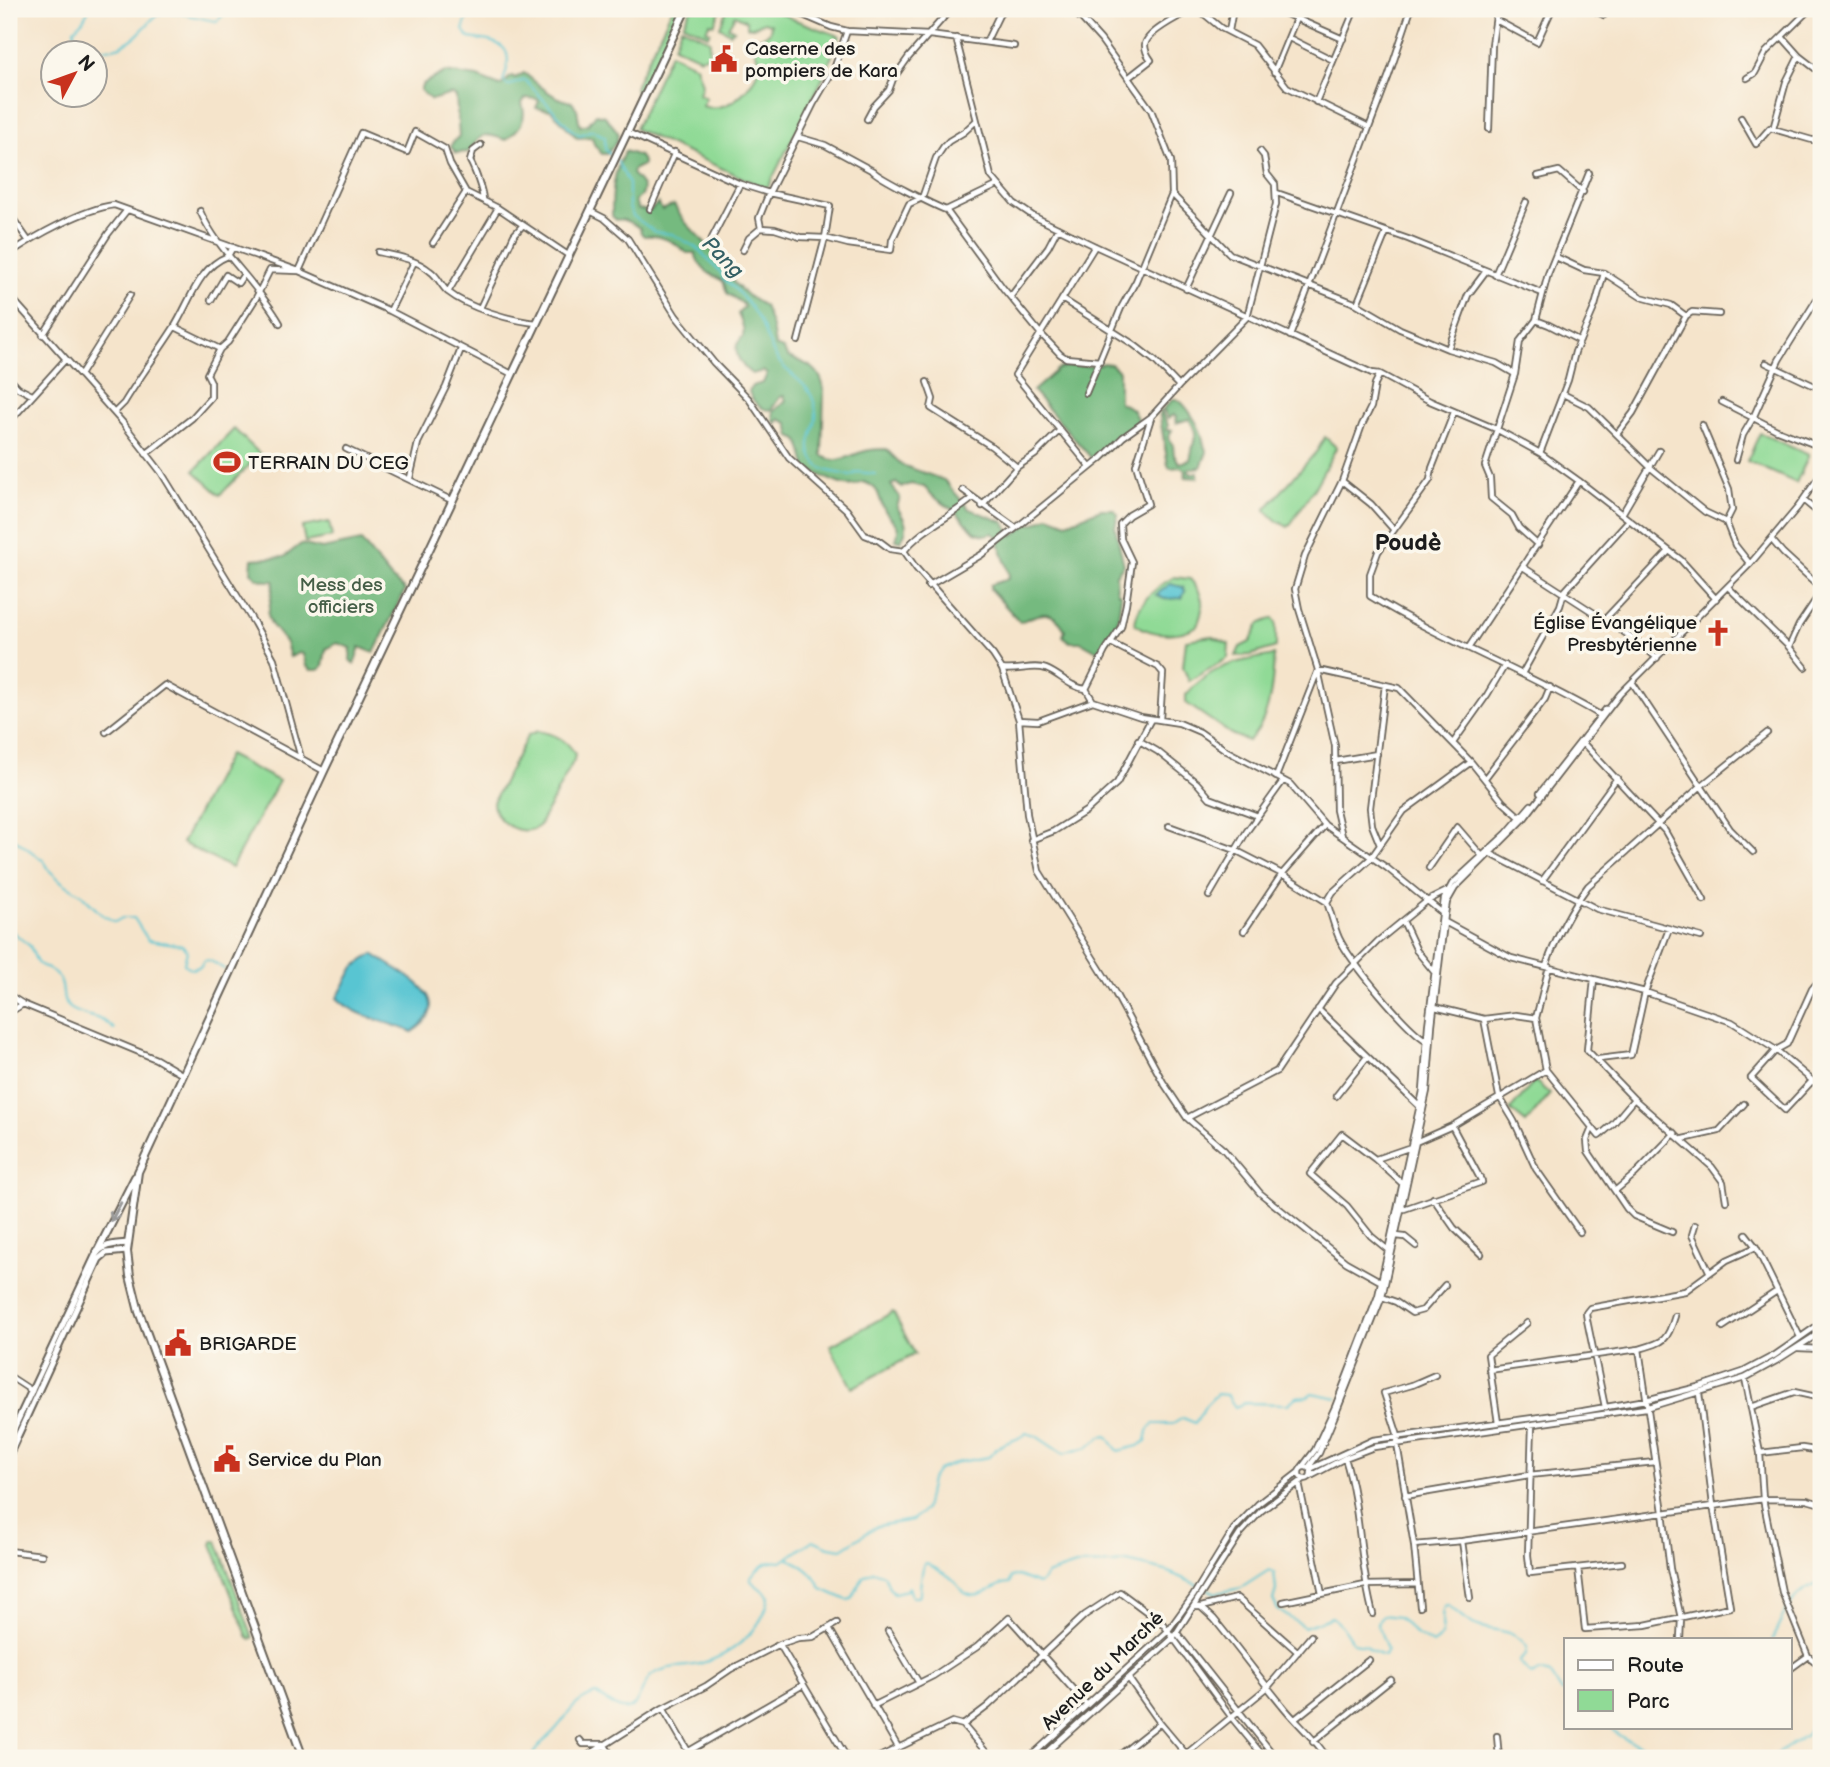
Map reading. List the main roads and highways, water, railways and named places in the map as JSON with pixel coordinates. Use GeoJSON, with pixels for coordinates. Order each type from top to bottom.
{"type":"FeatureCollection","features":[{"type":"Feature","properties":{"kind":"highway"},"geometry":{"type":"LineString","coordinates":[[97,1252],[138,1172],[324,771],[685,9]]}},
{"type":"Feature","properties":{"kind":"highway"},"geometry":{"type":"LineString","coordinates":[[138,1172],[128,1247],[130,1276],[143,1325],[303,1758]]}},
{"type":"Feature","properties":{"kind":"main road"},"geometry":{"type":"LineString","coordinates":[[9,1439],[97,1252],[111,1244],[128,1247]]}},
{"type":"Feature","properties":{"kind":"main road"},"geometry":{"type":"LineString","coordinates":[[9,1455],[102,1256],[128,1247]]}},
{"type":"Feature","properties":{"kind":"main road"},"geometry":{"type":"LineString","coordinates":[[69,1310],[75,1314]]}},
{"type":"Feature","properties":{"kind":"water"},"geometry":{"type":"Polygon","coordinates":[[[1170,584],[1183,587],[1185,591],[1182,598],[1164,599],[1156,595],[1170,584]]]}},
{"type":"Feature","properties":{"kind":"water"},"geometry":{"type":"Polygon","coordinates":[[[373,954],[410,978],[429,997],[431,1008],[426,1020],[412,1032],[353,1010],[337,998],[354,967],[373,954]]]}},
{"type":"Feature","properties":{"kind":"waterway","name":"Pang"},"geometry":{"type":"LineString","coordinates":[[89,9],[74,29],[76,40],[104,49],[121,46],[129,41],[163,12],[217,21],[229,9]]}},
{"type":"Feature","properties":{"kind":"waterway","name":"Pang"},"geometry":{"type":"LineString","coordinates":[[470,9],[463,30],[469,38],[497,44],[507,53],[507,69],[503,81],[508,86],[525,80],[572,130],[580,135],[592,130],[605,137],[605,149],[613,157]]}},
{"type":"Feature","properties":{"kind":"waterway","name":"Pang"},"geometry":{"type":"LineString","coordinates":[[617,161],[629,184],[629,207],[633,216],[655,232],[672,234],[697,248],[750,307],[776,357],[810,393],[816,412],[810,450],[816,463],[827,470],[850,476],[858,472],[875,474]]}},
{"type":"Feature","properties":{"kind":"waterway"},"geometry":{"type":"LineString","coordinates":[[9,838],[16,840],[44,861],[50,871],[81,894],[101,914],[115,922],[122,918],[134,918],[148,940],[182,945],[187,951],[184,964],[191,969],[200,967],[205,960],[224,969]]}},
{"type":"Feature","properties":{"kind":"waterway"},"geometry":{"type":"LineString","coordinates":[[9,929],[30,946],[37,963],[57,975],[70,1008],[104,1021],[114,1029]]}},
{"type":"Feature","properties":{"kind":"waterway"},"geometry":{"type":"LineString","coordinates":[[789,1557],[813,1540],[842,1549],[877,1526],[912,1520],[925,1510],[931,1480],[938,1470],[959,1462],[989,1457],[999,1446],[1026,1433],[1036,1436],[1063,1454],[1088,1447],[1101,1437],[1107,1436],[1118,1451],[1146,1441],[1153,1424],[1173,1424],[1183,1418],[1195,1423],[1206,1405],[1217,1394],[1227,1395],[1235,1407],[1245,1403],[1288,1404],[1296,1397],[1312,1393],[1337,1398]]}},
{"type":"Feature","properties":{"kind":"waterway"},"geometry":{"type":"LineString","coordinates":[[526,1758],[532,1756],[572,1710],[587,1697],[595,1694],[615,1707],[628,1709],[635,1704],[649,1679],[657,1672],[699,1664],[734,1648],[760,1621],[769,1597],[750,1579],[763,1565],[788,1558],[808,1570],[822,1589],[847,1600],[852,1599],[863,1577],[873,1571],[885,1576],[894,1593],[909,1587],[912,1597],[918,1597],[924,1564],[927,1563],[973,1596],[1010,1583],[1011,1577],[1018,1576],[1038,1584],[1046,1575],[1076,1565],[1127,1562],[1166,1571],[1216,1593],[1241,1588],[1269,1570],[1274,1572],[1276,1590],[1273,1600],[1278,1610],[1304,1627],[1332,1617],[1342,1626],[1353,1643],[1366,1645],[1384,1655],[1387,1649],[1377,1623],[1382,1615],[1398,1617],[1416,1634],[1432,1644],[1441,1636],[1442,1612],[1444,1606],[1448,1605],[1476,1626],[1507,1632],[1518,1638],[1527,1647],[1526,1654],[1519,1662],[1531,1675],[1540,1671],[1550,1674],[1564,1692]]}},
{"type":"Feature","properties":{"kind":"waterway"},"geometry":{"type":"LineString","coordinates":[[1772,1638],[1795,1598],[1821,1583]]}},
{"type":"Feature","properties":{"kind":"waterway"},"geometry":{"type":"LineString","coordinates":[[1771,1758],[1806,1735],[1821,1720]]}},
{"type":"Feature","properties":{"kind":"waterway"},"geometry":{"type":"LineString","coordinates":[[1612,1728],[1627,1740],[1666,1753],[1671,1758]]}},
{"type":"Feature","properties":{"kind":"waterway"},"geometry":{"type":"LineString","coordinates":[[491,1758],[500,1755],[511,1758]]}},
{"type":"Feature","properties":{"kind":"waterway"},"geometry":{"type":"LineString","coordinates":[[1729,1758],[1735,1755],[1744,1758]]}},
{"type":"Feature","properties":{"kind":"place","name":"Caserne des pompiers de Kara"},"geometry":{"type":"Point","coordinates":[724,59]}},
{"type":"Feature","properties":{"kind":"place","name":"TERRAIN DU CEG"},"geometry":{"type":"Point","coordinates":[227,462]}},
{"type":"Feature","properties":{"kind":"place","name":"Église Évangélique Presbytérienne"},"geometry":{"type":"Point","coordinates":[1718,633]}},
{"type":"Feature","properties":{"kind":"place","name":"BRIGARDE"},"geometry":{"type":"Point","coordinates":[178,1343]}},
{"type":"Feature","properties":{"kind":"place","name":"Service du Plan"},"geometry":{"type":"Point","coordinates":[227,1459]}},
{"type":"Feature","properties":{"kind":"district","name":"Poudè"},"geometry":{"type":"Point","coordinates":[1408,542]}},
{"type":"Feature","properties":{"kind":"park label","name":"Mess des officiers"},"geometry":{"type":"Point","coordinates":[341,595]}}]}
